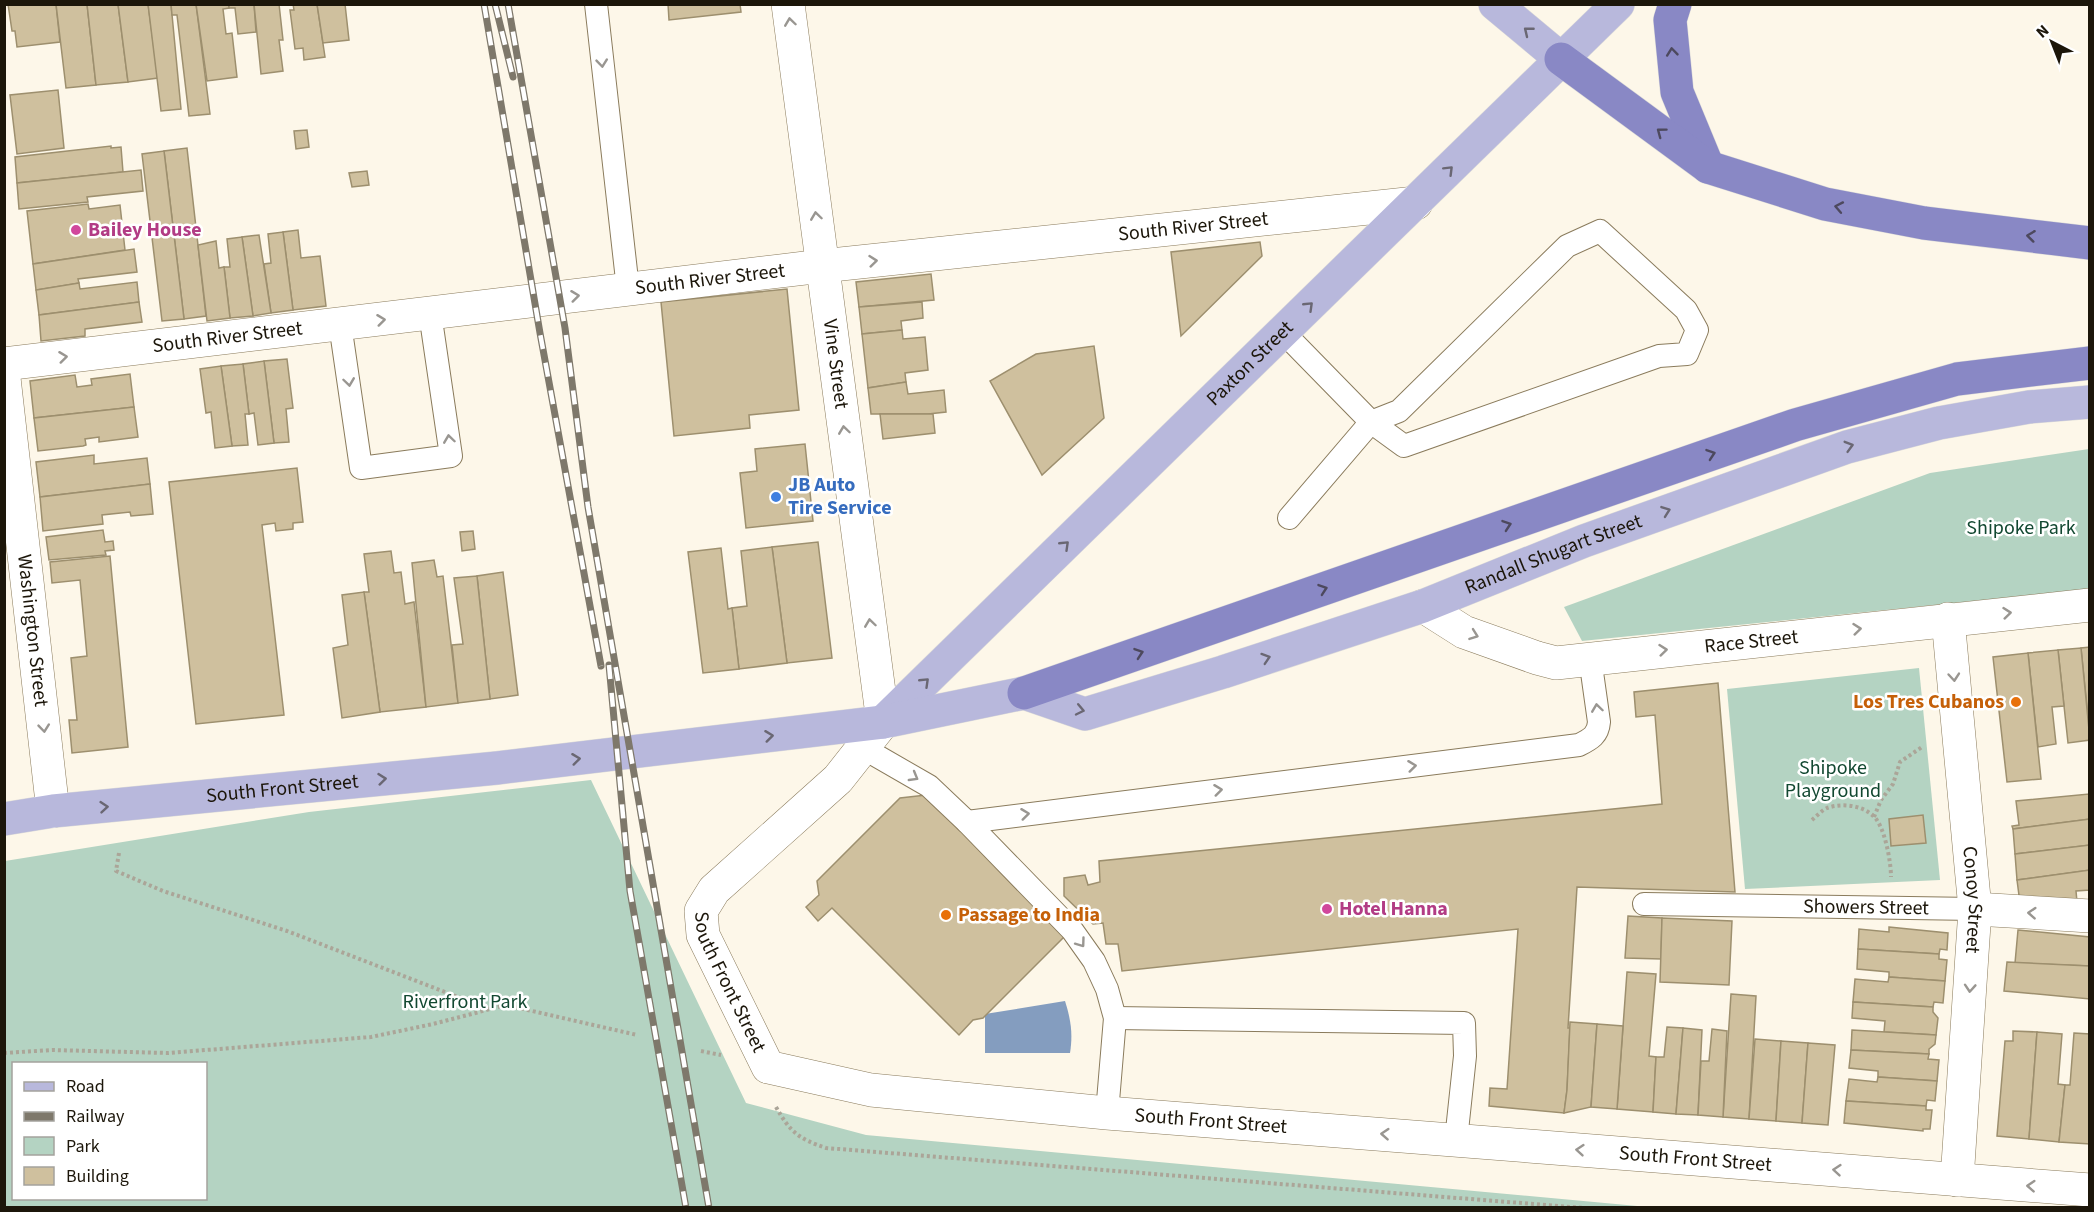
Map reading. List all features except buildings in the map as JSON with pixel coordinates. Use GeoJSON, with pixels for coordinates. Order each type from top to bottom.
{"type":"FeatureCollection","features":[{"type":"Feature","properties":{"kind":"highway"},"geometry":{"type":"LineString","coordinates":[[1675,4],[1670,20],[1677,92],[1708,167]]}},
{"type":"Feature","properties":{"kind":"highway"},"geometry":{"type":"LineString","coordinates":[[1561,59],[1708,167],[1825,204],[1924,223],[2090,243]]}},
{"type":"Feature","properties":{"kind":"highway"},"geometry":{"type":"LineString","coordinates":[[1024,693],[1795,425],[1957,379],[2090,363]]}},
{"type":"Feature","properties":{"kind":"main road"},"geometry":{"type":"LineString","coordinates":[[1495,4],[1561,59]]}},
{"type":"Feature","properties":{"kind":"main road","name":"Paxton Street"},"geometry":{"type":"LineString","coordinates":[[884,723],[1618,4]]}},
{"type":"Feature","properties":{"kind":"main road","name":"Randall Shugart Street"},"geometry":{"type":"LineString","coordinates":[[1024,693],[1085,714],[1224,672],[1423,606],[1584,541],[1847,447],[1939,423],[2029,407],[2090,402]]}},
{"type":"Feature","properties":{"kind":"main road","name":"South Front Street"},"geometry":{"type":"LineString","coordinates":[[4,819],[53,812],[497,768],[884,723],[1024,693]]}},
{"type":"Feature","properties":{"kind":"street","name":"Vine Street"},"geometry":{"type":"LineString","coordinates":[[788,4],[884,723]]}},
{"type":"Feature","properties":{"kind":"street","name":"South River Street"},"geometry":{"type":"LineString","coordinates":[[4,364],[822,266],[1416,203]]}},
{"type":"Feature","properties":{"kind":"street","name":"Washington Street"},"geometry":{"type":"LineString","coordinates":[[4,378],[12,514],[53,812]]}},
{"type":"Feature","properties":{"kind":"street","name":"Race Street"},"geometry":{"type":"LineString","coordinates":[[1423,606],[1464,632],[1556,663],[2090,605]]}},
{"type":"Feature","properties":{"kind":"street","name":"Conoy Street"},"geometry":{"type":"LineString","coordinates":[[1948,619],[1975,909],[1957,1180]]}},
{"type":"Feature","properties":{"kind":"street","name":"South Front Street"},"geometry":{"type":"LineString","coordinates":[[884,723],[838,779],[714,890],[701,912],[703,935],[768,1066],[871,1090],[1107,1113],[2090,1190]]}},
{"type":"Feature","properties":{"kind":"street","name":"Showers Street"},"geometry":{"type":"LineString","coordinates":[[1975,909],[2090,916]]}},
{"type":"Feature","properties":{"kind":"lane"},"geometry":{"type":"LineString","coordinates":[[596,4],[628,289]]}},
{"type":"Feature","properties":{"kind":"lane"},"geometry":{"type":"LineString","coordinates":[[1283,332],[1371,422],[1404,446],[1659,356],[1687,354],[1696,330],[1686,310],[1600,231],[1567,246],[1399,411],[1371,422],[1288,518]]}},
{"type":"Feature","properties":{"kind":"lane"},"geometry":{"type":"LineString","coordinates":[[340,324],[362,468],[452,456],[430,313]]}},
{"type":"Feature","properties":{"kind":"lane"},"geometry":{"type":"LineString","coordinates":[[967,822],[1579,745],[1591,739],[1598,731],[1599,722],[1590,658]]}},
{"type":"Feature","properties":{"kind":"lane"},"geometry":{"type":"LineString","coordinates":[[863,748],[929,786],[1072,930],[1094,961],[1107,989],[1116,1018],[1107,1113]]}},
{"type":"Feature","properties":{"kind":"lane","name":"Showers Street"},"geometry":{"type":"LineString","coordinates":[[1644,904],[1975,909]]}},
{"type":"Feature","properties":{"kind":"lane"},"geometry":{"type":"LineString","coordinates":[[1116,1018],[1464,1023],[1465,1056],[1456,1140]]}},
{"type":"Feature","properties":{"kind":"path"},"geometry":{"type":"LineString","coordinates":[[1874,817],[1881,800],[1893,784],[1899,762],[1921,747],[1929,746]]}},
{"type":"Feature","properties":{"kind":"path"},"geometry":{"type":"LineString","coordinates":[[1812,820],[1827,808],[1848,805],[1869,811],[1879,822],[1891,868],[1892,883]]}},
{"type":"Feature","properties":{"kind":"path"},"geometry":{"type":"LineString","coordinates":[[120,853],[116,871],[163,891],[287,931],[490,1009]]}},
{"type":"Feature","properties":{"kind":"path"},"geometry":{"type":"LineString","coordinates":[[4,1053],[52,1050],[168,1053],[371,1037],[506,1005],[637,1035]]}},
{"type":"Feature","properties":{"kind":"path"},"geometry":{"type":"LineString","coordinates":[[701,1051],[768,1066],[768,1092],[783,1120],[795,1133],[807,1141],[826,1148],[1584,1208]]}},
{"type":"Feature","properties":{"kind":"green space","name":"Shipoke Park"},"geometry":{"type":"Polygon","coordinates":[[[2089,449],[2089,589],[1582,641],[1564,607],[1930,473],[2089,449]]]}},
{"type":"Feature","properties":{"kind":"green space","name":"Shipoke Playground"},"geometry":{"type":"Polygon","coordinates":[[[1919,668],[1940,880],[1745,889],[1727,689],[1919,668]]]}},
{"type":"Feature","properties":{"kind":"green space","name":"Riverfront Park"},"geometry":{"type":"Polygon","coordinates":[[[591,780],[746,1103],[866,1135],[1648,1207],[5,1207],[5,861],[309,812],[591,780]]]}},
{"type":"Feature","properties":{"kind":"water"},"geometry":{"type":"Polygon","coordinates":[[[1065,1001],[1071,1027],[1070,1053],[985,1053],[985,1014],[1065,1001]]]}},
{"type":"Feature","properties":{"kind":"railway"},"geometry":{"type":"LineString","coordinates":[[484,4],[540,333],[601,666]]}},
{"type":"Feature","properties":{"kind":"railway"},"geometry":{"type":"LineString","coordinates":[[495,4],[513,77]]}},
{"type":"Feature","properties":{"kind":"railway"},"geometry":{"type":"LineString","coordinates":[[508,4],[565,328],[588,507],[709,1208]]}},
{"type":"Feature","properties":{"kind":"railway"},"geometry":{"type":"LineString","coordinates":[[609,665],[630,891],[686,1208]]}},
{"type":"Feature","properties":{"kind":"place","name":"Bailey House"},"geometry":{"type":"Point","coordinates":[76,230]}},
{"type":"Feature","properties":{"kind":"place","name":"JB Auto Tire Service"},"geometry":{"type":"Point","coordinates":[776,497]}},
{"type":"Feature","properties":{"kind":"place","name":"Los Tres Cubanos"},"geometry":{"type":"Point","coordinates":[2016,702]}},
{"type":"Feature","properties":{"kind":"place","name":"Hotel Hanna"},"geometry":{"type":"Point","coordinates":[1327,909]}},
{"type":"Feature","properties":{"kind":"place","name":"Passage to India"},"geometry":{"type":"Point","coordinates":[946,915]}}]}
